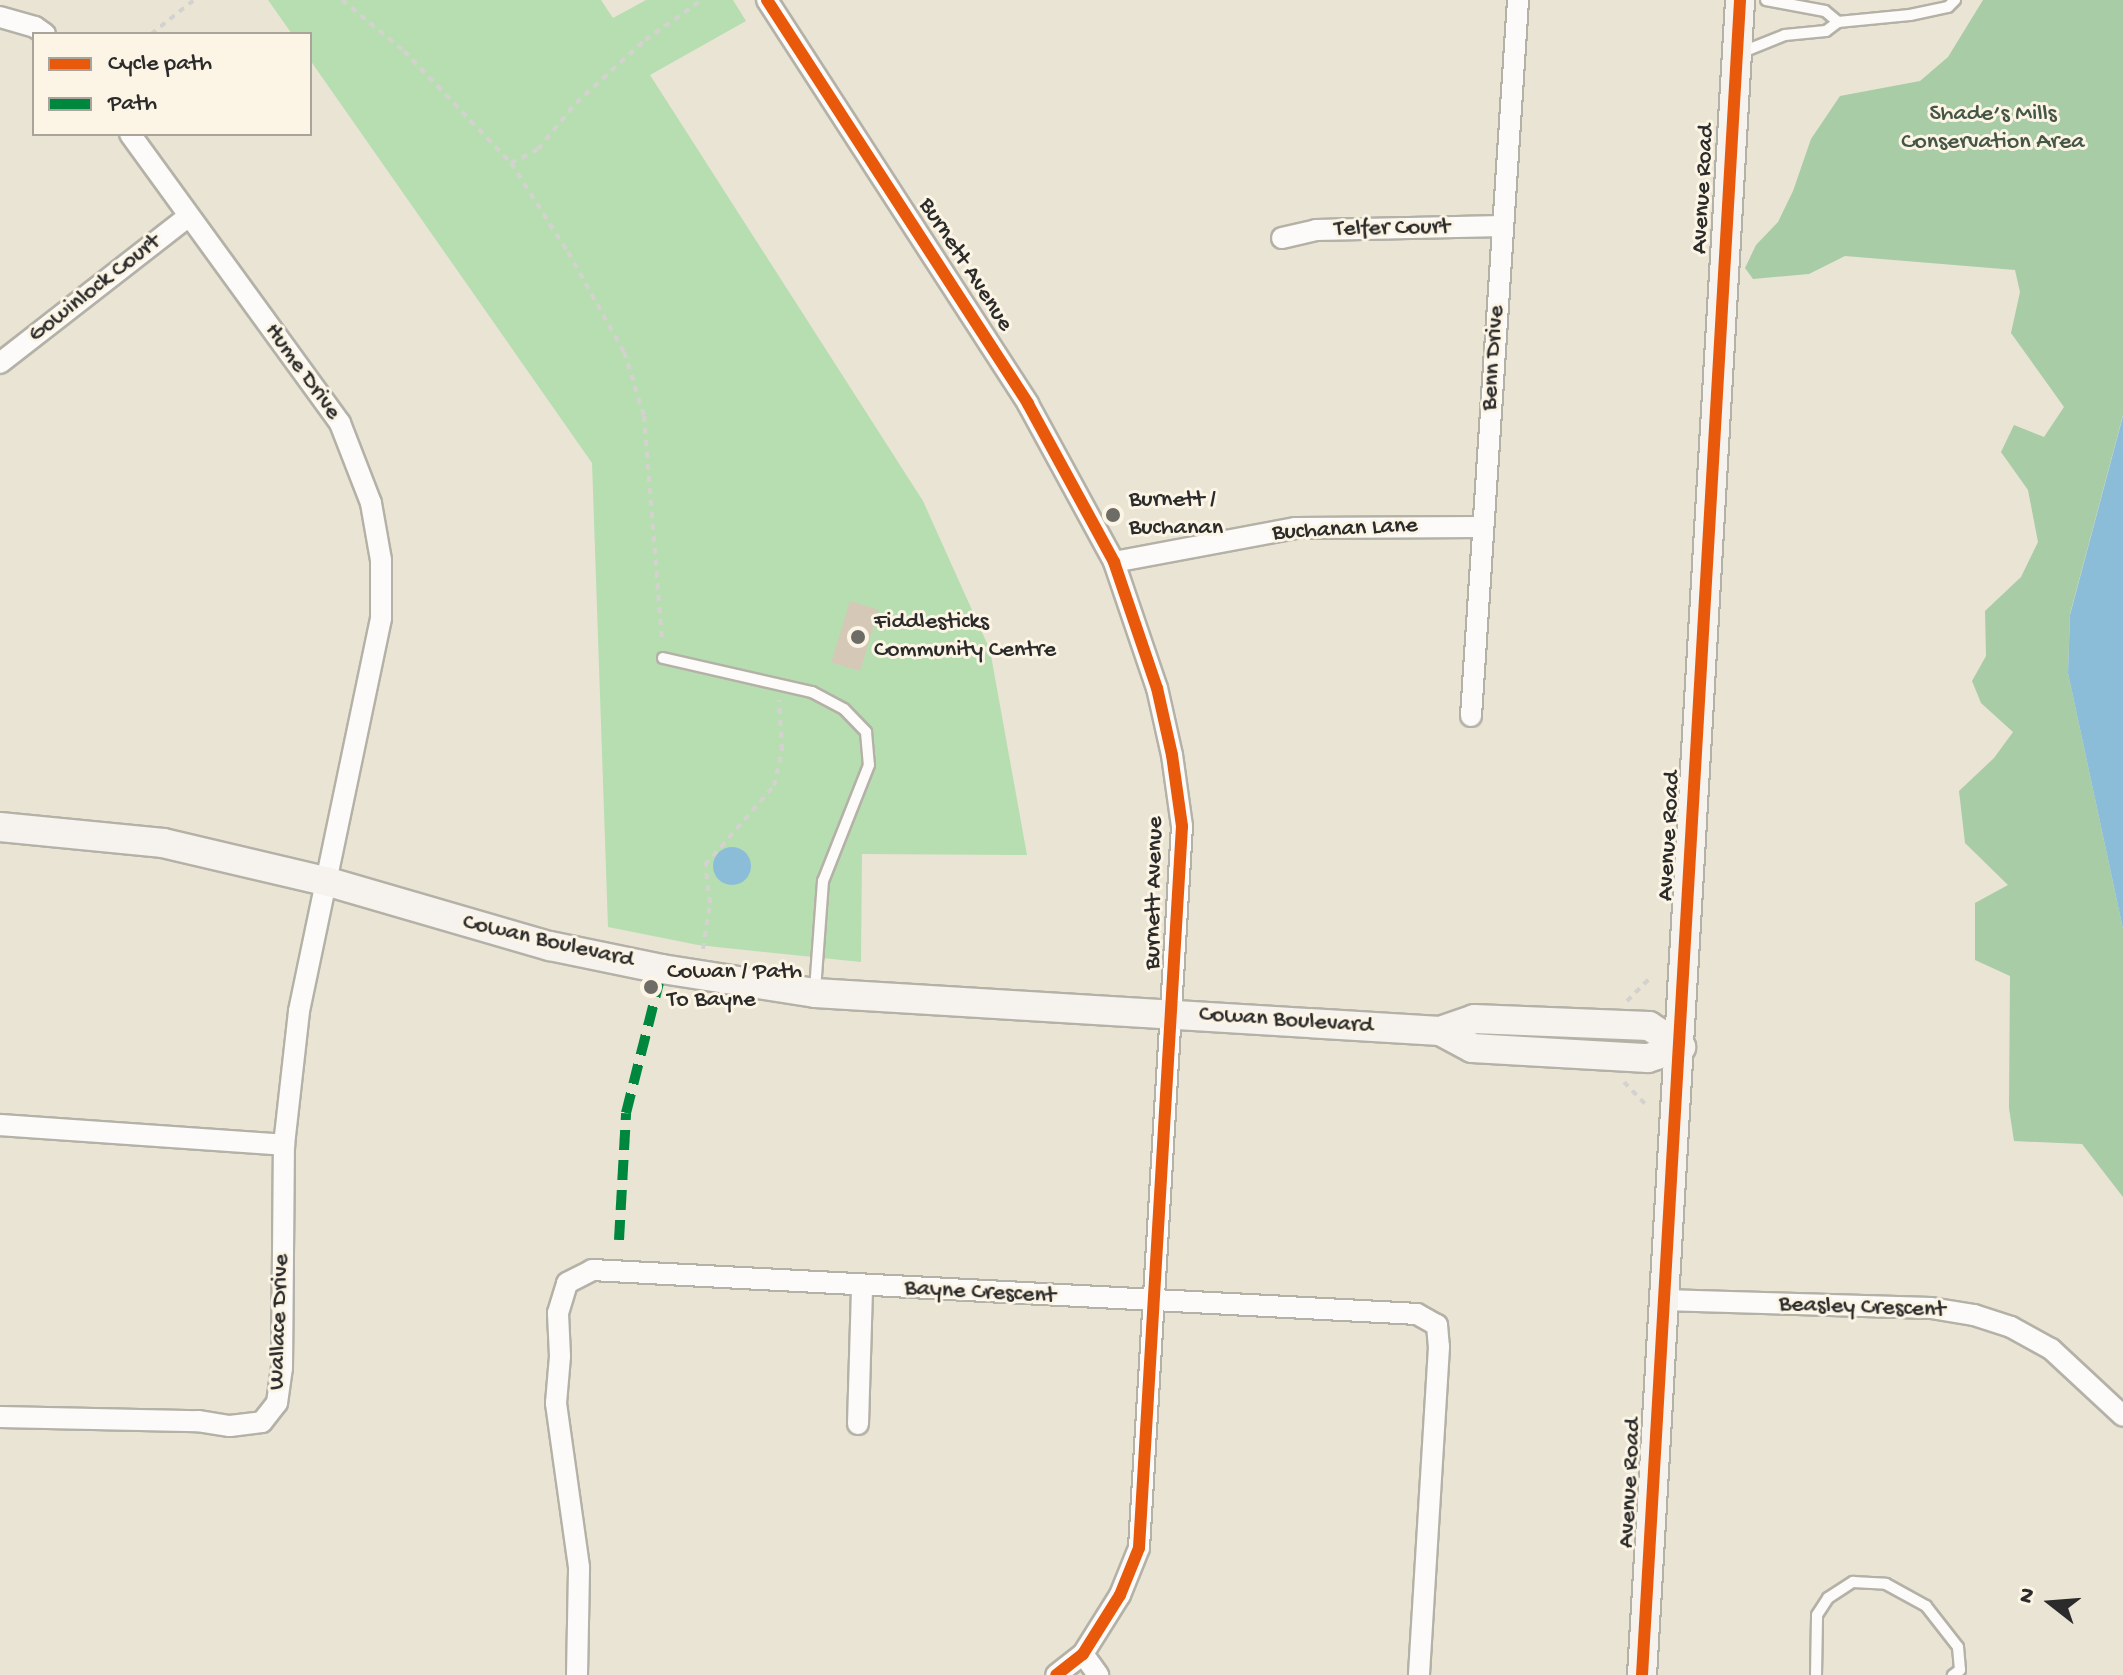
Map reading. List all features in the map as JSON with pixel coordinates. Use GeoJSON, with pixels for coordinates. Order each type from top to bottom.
{"type":"FeatureCollection","features":[{"type":"Feature","properties":{"kind":"street","name":"Burnett Avenue"},"geometry":{"type":"LineString","coordinates":[[767,0],[1028,404],[1114,562],[1157,688],[1172,755],[1182,826],[1139,1548],[1120,1595],[1083,1654],[1056,1675]]}},
{"type":"Feature","properties":{"kind":"street","name":"Benn Drive"},"geometry":{"type":"LineString","coordinates":[[1471,716],[1518,0]]}},
{"type":"Feature","properties":{"kind":"street","name":"Avenue Road"},"geometry":{"type":"LineString","coordinates":[[1642,1675],[1740,0]]}},
{"type":"Feature","properties":{"kind":"street"},"geometry":{"type":"LineString","coordinates":[[0,17],[40,32]]}},
{"type":"Feature","properties":{"kind":"street","name":"Hume Drive"},"geometry":{"type":"LineString","coordinates":[[131,136],[340,423],[371,503],[381,560],[381,618],[329,882]]}},
{"type":"Feature","properties":{"kind":"street","name":"Gowinlock Court"},"geometry":{"type":"LineString","coordinates":[[0,363],[189,216]]}},
{"type":"Feature","properties":{"kind":"street","name":"Telfer Court"},"geometry":{"type":"LineString","coordinates":[[1282,238],[1316,230],[1503,226]]}},
{"type":"Feature","properties":{"kind":"street","name":"Buchanan Lane"},"geometry":{"type":"LineString","coordinates":[[1114,562],[1295,528],[1482,527]]}},
{"type":"Feature","properties":{"kind":"street","name":"Cowan Boulevard"},"geometry":{"type":"LineString","coordinates":[[0,827],[163,843],[329,882],[550,946],[662,969],[815,993],[1440,1031],[1474,1019],[1649,1026],[1681,1047]]}},
{"type":"Feature","properties":{"kind":"street","name":"Wallace Drive"},"geometry":{"type":"LineString","coordinates":[[0,1417],[198,1421],[230,1426],[262,1422],[277,1403],[282,1368],[284,1145],[299,1011],[329,882]]}},
{"type":"Feature","properties":{"kind":"street"},"geometry":{"type":"LineString","coordinates":[[0,1125],[284,1145]]}},
{"type":"Feature","properties":{"kind":"street","name":"Bayne Crescent"},"geometry":{"type":"LineString","coordinates":[[577,1675],[579,1567],[556,1403],[560,1356],[558,1313],[567,1283],[592,1270],[1417,1314],[1437,1325],[1439,1347],[1419,1675]]}},
{"type":"Feature","properties":{"kind":"street"},"geometry":{"type":"LineString","coordinates":[[858,1424],[862,1286]]}},
{"type":"Feature","properties":{"kind":"street","name":"Beasley Crescent"},"geometry":{"type":"LineString","coordinates":[[1663,1300],[1931,1308],[1974,1315],[2011,1327],[2051,1349],[2123,1416]]}},
{"type":"Feature","properties":{"kind":"street"},"geometry":{"type":"LineString","coordinates":[[1083,1654],[1098,1675]]}},
{"type":"Feature","properties":{"kind":"lane"},"geometry":{"type":"LineString","coordinates":[[1766,0],[1825,11],[1838,22]]}},
{"type":"Feature","properties":{"kind":"lane"},"geometry":{"type":"LineString","coordinates":[[1735,56],[1785,35],[1826,31],[1838,22],[1910,15],[1948,7],[1955,0]]}},
{"type":"Feature","properties":{"kind":"lane"},"geometry":{"type":"LineString","coordinates":[[663,658],[812,692],[844,709],[866,732],[869,765],[823,881],[815,993]]}},
{"type":"Feature","properties":{"kind":"lane"},"geometry":{"type":"LineString","coordinates":[[1816,1675],[1817,1615],[1828,1598],[1853,1582],[1886,1584],[1926,1606],[1958,1647],[1960,1670],[1953,1675]]}},
{"type":"Feature","properties":{"kind":"path"},"geometry":{"type":"LineString","coordinates":[[154,32],[194,0]]}},
{"type":"Feature","properties":{"kind":"path"},"geometry":{"type":"LineString","coordinates":[[342,0],[404,51],[511,163],[568,252],[617,340],[644,416],[663,658]]}},
{"type":"Feature","properties":{"kind":"path"},"geometry":{"type":"LineString","coordinates":[[511,163],[538,149],[576,103],[645,40],[702,0]]}},
{"type":"Feature","properties":{"kind":"path"},"geometry":{"type":"LineString","coordinates":[[703,949],[710,903],[705,865],[774,786],[782,750],[778,684]]}},
{"type":"Feature","properties":{"kind":"path"},"geometry":{"type":"LineString","coordinates":[[1625,1003],[1652,976]]}},
{"type":"Feature","properties":{"kind":"path"},"geometry":{"type":"LineString","coordinates":[[1622,1080],[1645,1104]]}},
{"type":"Feature","properties":{"kind":"green space"},"geometry":{"type":"Polygon","coordinates":[[[268,0],[601,0],[613,18],[646,0],[733,0],[746,21],[650,75],[923,501],[990,650],[1027,855],[862,854],[861,962],[698,945],[608,927],[592,463],[312,63],[312,32],[291,32],[268,0]]]}},
{"type":"Feature","properties":{"kind":"green space","name":"Shade’s Mills Conservation Area"},"geometry":{"type":"Polygon","coordinates":[[[1983,0],[2123,0],[2123,415],[2070,614],[2068,673],[2123,929],[2123,1197],[2082,1144],[2014,1141],[2009,1108],[2010,976],[1975,960],[1975,903],[2008,885],[1965,843],[1959,791],[1994,758],[2013,732],[1981,703],[1972,681],[1986,656],[1985,611],[2021,577],[2038,542],[2028,490],[2001,452],[2014,425],[2044,437],[2064,407],[2011,333],[2020,292],[2015,270],[1845,256],[1809,274],[1753,279],[1745,268],[1756,245],[1778,222],[1793,191],[1811,139],[1840,96],[1920,81],[1948,57],[1983,0]]]}},
{"type":"Feature","properties":{"kind":"water"},"geometry":{"type":"Polygon","coordinates":[[[2123,416],[2123,929],[2068,673],[2070,615],[2123,416]]]}},
{"type":"Feature","properties":{"kind":"water"},"geometry":{"type":"Polygon","coordinates":[[[732,847],[745,853],[751,866],[745,879],[732,885],[719,879],[713,866],[719,853],[732,847]]]}},
{"type":"Feature","properties":{"kind":"building","name":"Fiddlesticks Community Centre"},"geometry":{"type":"Polygon","coordinates":[[[850,601],[879,610],[860,671],[831,662],[850,601]]]}},
{"type":"Feature","properties":{"kind":"marked path"},"geometry":{"type":"LineString","coordinates":[[619,1240],[626,1113],[659,983]]}},
{"type":"Feature","properties":{"kind":"cycle path"},"geometry":{"type":"LineString","coordinates":[[767,0],[1028,404],[1114,562],[1157,688],[1172,755],[1182,826],[1139,1548],[1120,1595],[1083,1654],[1056,1675]]}},
{"type":"Feature","properties":{"kind":"cycle path"},"geometry":{"type":"LineString","coordinates":[[1642,1675],[1740,0]]}},
{"type":"Feature","properties":{"kind":"place","name":"Burnett / Buchanan"},"geometry":{"type":"Point","coordinates":[1113,515]}},
{"type":"Feature","properties":{"kind":"place","name":"Fiddlesticks Community Centre"},"geometry":{"type":"Point","coordinates":[858,637]}},
{"type":"Feature","properties":{"kind":"place","name":"Cowan / Path To Bayne"},"geometry":{"type":"Point","coordinates":[651,987]}}]}
